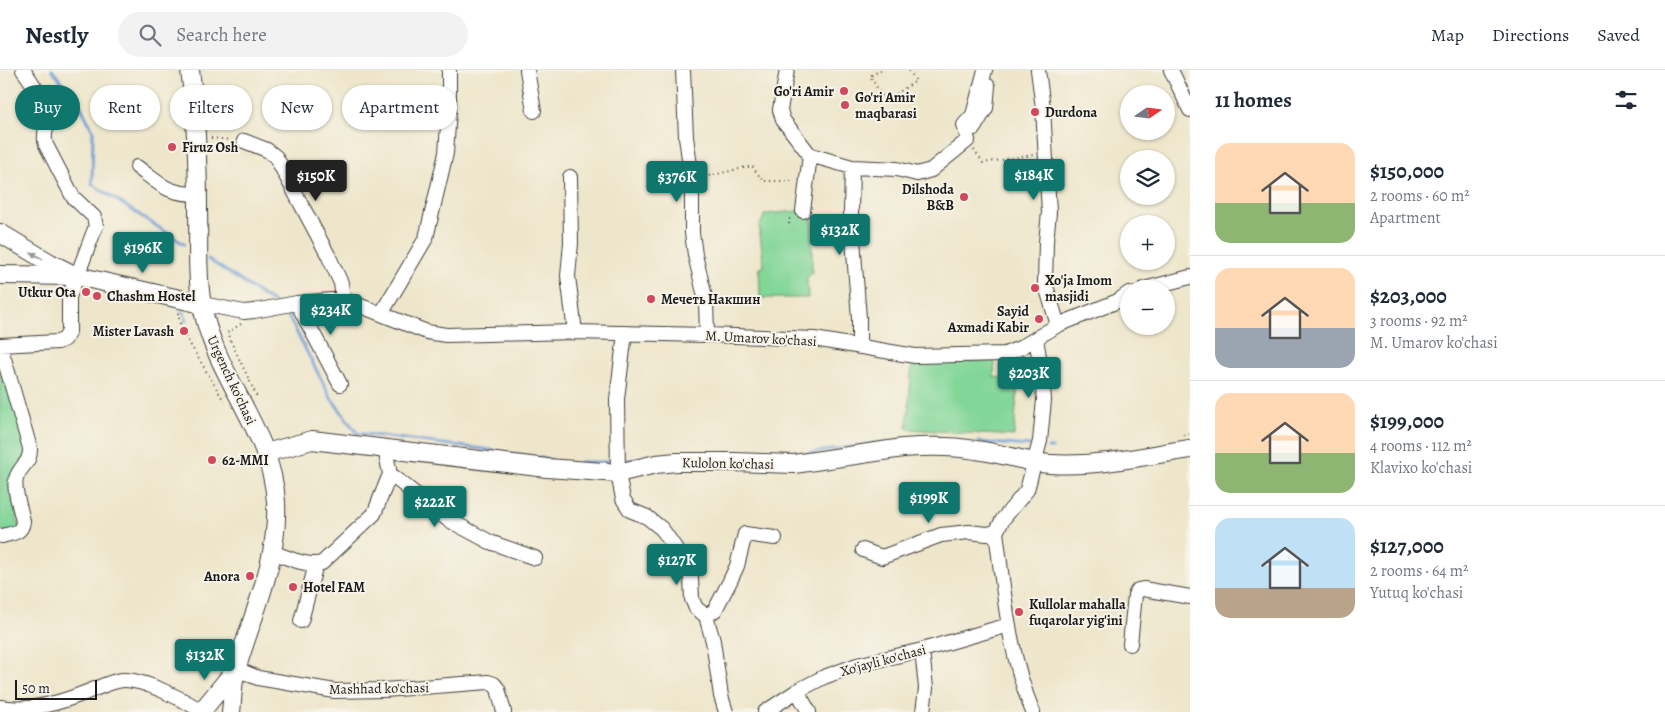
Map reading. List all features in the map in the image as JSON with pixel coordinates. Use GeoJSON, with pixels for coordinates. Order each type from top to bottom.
{"type":"FeatureCollection","features":[{"type":"Feature","properties":{"kind":"main road","name":"Urgench ko'chasi"},"geometry":{"type":"LineString","coordinates":[[190,70],[196,137],[199,269],[202,304],[211,340],[266,453],[273,477],[276,503],[275,528],[271,552],[259,602],[236,669]]}},
{"type":"Feature","properties":{"kind":"main road"},"geometry":{"type":"LineString","coordinates":[[0,233],[50,263],[77,276]]}},
{"type":"Feature","properties":{"kind":"main road"},"geometry":{"type":"LineString","coordinates":[[0,275],[77,276],[202,304]]}},
{"type":"Feature","properties":{"kind":"main road","name":"Kulolon ko'chasi"},"geometry":{"type":"LineString","coordinates":[[266,453],[312,440],[547,468],[677,462],[794,464],[922,446],[976,450],[1035,462],[1076,465],[1101,464],[1190,449]]}},
{"type":"Feature","properties":{"kind":"main road"},"geometry":{"type":"LineString","coordinates":[[202,712],[236,669]]}},
{"type":"Feature","properties":{"kind":"main road"},"geometry":{"type":"LineString","coordinates":[[231,712],[236,669]]}},
{"type":"Feature","properties":{"kind":"main road"},"geometry":{"type":"LineString","coordinates":[[202,712],[212,708],[222,712]]}},
{"type":"Feature","properties":{"kind":"street"},"geometry":{"type":"LineString","coordinates":[[2,536],[18,532],[23,527],[15,483],[16,476],[30,455],[30,448],[0,345],[58,342],[64,339],[69,331],[69,297],[96,226],[94,217],[73,198],[46,145],[44,139],[46,124],[43,104],[39,94],[23,70]]}},
{"type":"Feature","properties":{"kind":"street"},"geometry":{"type":"LineString","coordinates":[[382,314],[426,238],[446,153],[449,111],[448,70]]}},
{"type":"Feature","properties":{"kind":"street"},"geometry":{"type":"LineString","coordinates":[[527,70],[534,111]]}},
{"type":"Feature","properties":{"kind":"street"},"geometry":{"type":"LineString","coordinates":[[683,70],[686,137],[692,180],[692,233],[695,256],[706,300],[707,335]]}},
{"type":"Feature","properties":{"kind":"street"},"geometry":{"type":"LineString","coordinates":[[787,70],[780,110],[782,120],[810,154],[852,166],[897,169],[917,174],[931,170],[968,140],[986,108],[988,85]]}},
{"type":"Feature","properties":{"kind":"street"},"geometry":{"type":"LineString","coordinates":[[968,140],[964,125],[973,115],[985,70]]}},
{"type":"Feature","properties":{"kind":"street"},"geometry":{"type":"LineString","coordinates":[[1038,70],[1043,108],[1049,212],[1046,242],[1046,283],[1058,325]]}},
{"type":"Feature","properties":{"kind":"street"},"geometry":{"type":"LineString","coordinates":[[1172,70],[1190,110]]}},
{"type":"Feature","properties":{"kind":"street"},"geometry":{"type":"LineString","coordinates":[[202,304],[244,312],[284,305],[343,300],[340,283],[328,255],[276,157],[267,150],[244,141]]}},
{"type":"Feature","properties":{"kind":"street"},"geometry":{"type":"LineString","coordinates":[[803,211],[810,154]]}},
{"type":"Feature","properties":{"kind":"street"},"geometry":{"type":"LineString","coordinates":[[852,166],[850,214],[859,318],[859,347]]}},
{"type":"Feature","properties":{"kind":"street"},"geometry":{"type":"LineString","coordinates":[[137,167],[168,190],[185,194],[198,194]]}},
{"type":"Feature","properties":{"kind":"street"},"geometry":{"type":"LineString","coordinates":[[570,177],[571,243],[568,276],[575,332]]}},
{"type":"Feature","properties":{"kind":"street"},"geometry":{"type":"LineString","coordinates":[[1175,281],[1190,277]]}},
{"type":"Feature","properties":{"kind":"street","name":"M. Umarov ko'chasi"},"geometry":{"type":"LineString","coordinates":[[343,300],[428,332],[446,335],[575,332],[814,339],[915,356],[1005,354],[1036,339],[1058,325],[1120,299]]}},
{"type":"Feature","properties":{"kind":"street"},"geometry":{"type":"LineString","coordinates":[[284,305],[340,384]]}},
{"type":"Feature","properties":{"kind":"street"},"geometry":{"type":"LineString","coordinates":[[625,333],[617,399],[618,466],[623,499],[630,510],[647,517],[662,528],[685,562],[691,578],[692,599],[696,608],[706,616],[713,642],[721,696],[726,712]]}},
{"type":"Feature","properties":{"kind":"street"},"geometry":{"type":"LineString","coordinates":[[1032,712],[1022,684],[1009,625],[996,532],[1003,519],[1027,490],[1040,441],[1044,400],[1036,339]]}},
{"type":"Feature","properties":{"kind":"street"},"geometry":{"type":"LineString","coordinates":[[271,552],[302,562],[322,563],[374,514],[390,474],[385,449]]}},
{"type":"Feature","properties":{"kind":"street"},"geometry":{"type":"LineString","coordinates":[[390,474],[447,520],[490,542],[535,558]]}},
{"type":"Feature","properties":{"kind":"street"},"geometry":{"type":"LineString","coordinates":[[863,550],[882,557],[941,535],[996,532]]}},
{"type":"Feature","properties":{"kind":"street"},"geometry":{"type":"LineString","coordinates":[[706,616],[716,610],[730,581],[745,534],[775,538]]}},
{"type":"Feature","properties":{"kind":"street"},"geometry":{"type":"LineString","coordinates":[[301,621],[316,564]]}},
{"type":"Feature","properties":{"kind":"street"},"geometry":{"type":"LineString","coordinates":[[1130,644],[1135,595],[1138,590],[1143,589],[1190,597]]}},
{"type":"Feature","properties":{"kind":"street","name":"Xo'jayli ko'chasi"},"geometry":{"type":"LineString","coordinates":[[765,712],[824,677],[856,665],[922,650],[1009,625]]}},
{"type":"Feature","properties":{"kind":"street"},"geometry":{"type":"LineString","coordinates":[[922,650],[926,688],[923,712]]}},
{"type":"Feature","properties":{"kind":"street","name":"Mashhad ko'chasi"},"geometry":{"type":"LineString","coordinates":[[236,669],[258,678],[335,691],[384,690],[488,682],[494,684],[498,689],[504,712]]}},
{"type":"Feature","properties":{"kind":"street"},"geometry":{"type":"LineString","coordinates":[[0,707],[50,705],[103,685],[124,680],[164,691],[202,712]]}},
{"type":"Feature","properties":{"kind":"street"},"geometry":{"type":"LineString","coordinates":[[798,691],[809,712]]}},
{"type":"Feature","properties":{"kind":"path"},"geometry":{"type":"LineString","coordinates":[[881,70],[870,76],[885,101],[916,81],[909,70]]}},
{"type":"Feature","properties":{"kind":"path"},"geometry":{"type":"LineString","coordinates":[[196,137],[244,141]]}},
{"type":"Feature","properties":{"kind":"path"},"geometry":{"type":"LineString","coordinates":[[968,140],[983,163],[1046,153]]}},
{"type":"Feature","properties":{"kind":"path"},"geometry":{"type":"LineString","coordinates":[[692,180],[752,166],[763,181],[807,180]]}},
{"type":"Feature","properties":{"kind":"path"},"geometry":{"type":"LineString","coordinates":[[178,310],[181,329],[225,404]]}},
{"type":"Feature","properties":{"kind":"green space"},"geometry":{"type":"Polygon","coordinates":[[[808,210],[812,217],[812,273],[807,278],[808,298],[760,298],[759,268],[764,267],[759,227],[765,214],[808,210]]]}},
{"type":"Feature","properties":{"kind":"green space"},"geometry":{"type":"Polygon","coordinates":[[[0,359],[31,452],[9,481],[20,530],[0,534],[0,359]]]}},
{"type":"Feature","properties":{"kind":"green space"},"geometry":{"type":"Polygon","coordinates":[[[912,361],[995,361],[994,377],[1018,380],[1014,436],[907,429],[912,361]]]}},
{"type":"Feature","properties":{"kind":"waterway"},"geometry":{"type":"LineString","coordinates":[[52,70],[80,105],[93,131],[92,184],[184,244]]}},
{"type":"Feature","properties":{"kind":"waterway"},"geometry":{"type":"LineString","coordinates":[[208,259],[274,303]]}},
{"type":"Feature","properties":{"kind":"waterway"},"geometry":{"type":"LineString","coordinates":[[283,310],[286,312],[331,398],[357,433],[491,450],[552,460]]}},
{"type":"Feature","properties":{"kind":"waterway"},"geometry":{"type":"LineString","coordinates":[[181,312],[184,312],[185,321]]}},
{"type":"Feature","properties":{"kind":"waterway"},"geometry":{"type":"LineString","coordinates":[[914,439],[940,438]]}},
{"type":"Feature","properties":{"kind":"waterway"},"geometry":{"type":"LineString","coordinates":[[790,456],[885,442]]}},
{"type":"Feature","properties":{"kind":"waterway"},"geometry":{"type":"LineString","coordinates":[[978,442],[1030,446]]}},
{"type":"Feature","properties":{"kind":"waterway"},"geometry":{"type":"LineString","coordinates":[[623,461],[644,458]]}},
{"type":"Feature","properties":{"kind":"waterway"},"geometry":{"type":"LineString","coordinates":[[580,462],[614,462]]}},
{"type":"Feature","properties":{"kind":"place","name":"Go'ri Amir"},"geometry":{"type":"Point","coordinates":[844,91]}},
{"type":"Feature","properties":{"kind":"place","name":"Go'ri Amir maqbarasi"},"geometry":{"type":"Point","coordinates":[845,105]}},
{"type":"Feature","properties":{"kind":"place","name":"Durdona"},"geometry":{"type":"Point","coordinates":[1035,112]}},
{"type":"Feature","properties":{"kind":"place","name":"Firuz Osh"},"geometry":{"type":"Point","coordinates":[172,147]}},
{"type":"Feature","properties":{"kind":"place","name":"Dilshoda B&B"},"geometry":{"type":"Point","coordinates":[964,197]}},
{"type":"Feature","properties":{"kind":"place","name":"Xo'ja Imom masjidi"},"geometry":{"type":"Point","coordinates":[1035,288]}},
{"type":"Feature","properties":{"kind":"place","name":"Utkur Ota"},"geometry":{"type":"Point","coordinates":[86,292]}},
{"type":"Feature","properties":{"kind":"place","name":"Chashm Hostel"},"geometry":{"type":"Point","coordinates":[97,296]}},
{"type":"Feature","properties":{"kind":"place","name":"Мечеть Накшин"},"geometry":{"type":"Point","coordinates":[651,299]}},
{"type":"Feature","properties":{"kind":"place","name":"Sayid Axmadi Kabir"},"geometry":{"type":"Point","coordinates":[1039,319]}},
{"type":"Feature","properties":{"kind":"place","name":"Mister Lavash"},"geometry":{"type":"Point","coordinates":[184,331]}},
{"type":"Feature","properties":{"kind":"place","name":"62-MMI"},"geometry":{"type":"Point","coordinates":[212,460]}},
{"type":"Feature","properties":{"kind":"place","name":"Anora"},"geometry":{"type":"Point","coordinates":[250,576]}},
{"type":"Feature","properties":{"kind":"place","name":"Hotel FAM"},"geometry":{"type":"Point","coordinates":[293,587]}},
{"type":"Feature","properties":{"kind":"place","name":"Kullolar mahalla fuqarolar yig'ini"},"geometry":{"type":"Point","coordinates":[1019,612]}}]}
